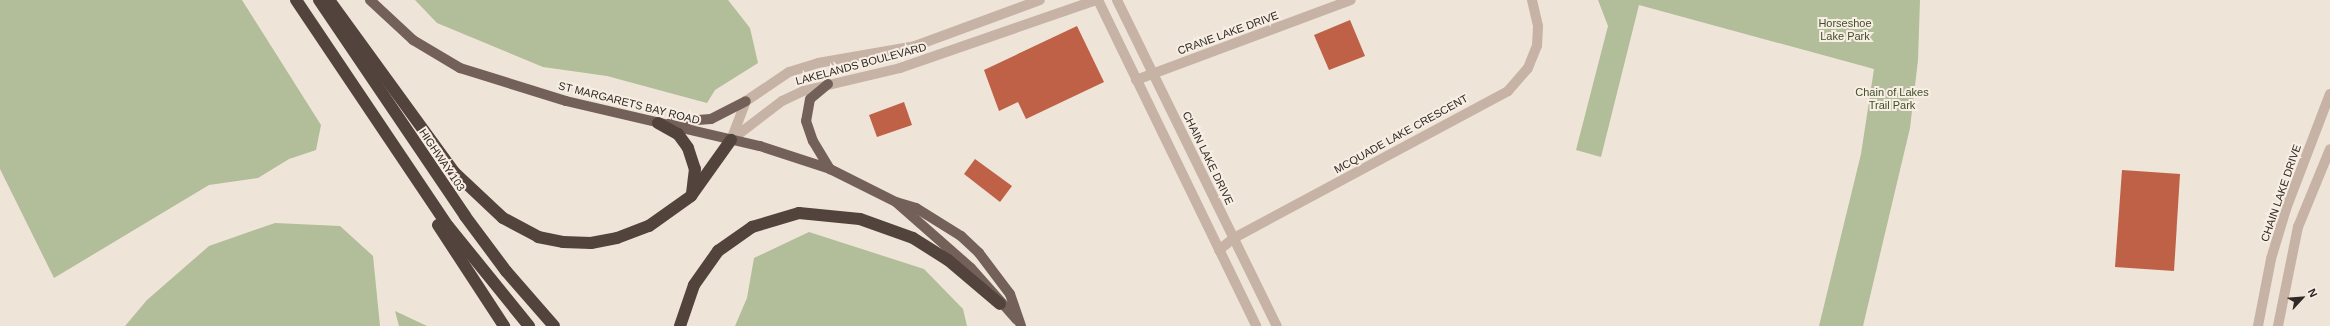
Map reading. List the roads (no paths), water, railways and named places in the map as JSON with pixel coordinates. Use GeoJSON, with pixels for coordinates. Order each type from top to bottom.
{"type":"FeatureCollection","features":[{"type":"Feature","properties":{"kind":"highway"},"geometry":{"type":"LineString","coordinates":[[296,0],[415,178],[469,254],[529,326]]}},
{"type":"Feature","properties":{"kind":"highway","name":"HIGHWAY 103"},"geometry":{"type":"LineString","coordinates":[[319,0],[465,216],[506,271],[554,326]]}},
{"type":"Feature","properties":{"kind":"highway"},"geometry":{"type":"LineString","coordinates":[[329,0],[454,172],[493,210],[520,229],[563,242],[608,240],[649,226],[691,196],[731,140]]}},
{"type":"Feature","properties":{"kind":"highway"},"geometry":{"type":"LineString","coordinates":[[658,123],[678,134],[691,153],[696,175],[691,196]]}},
{"type":"Feature","properties":{"kind":"highway"},"geometry":{"type":"LineString","coordinates":[[415,178],[419,195],[504,326]]}},
{"type":"Feature","properties":{"kind":"highway"},"geometry":{"type":"LineString","coordinates":[[680,326],[697,279],[723,247],[765,221],[806,213],[860,219],[913,238],[948,260],[1000,304]]}},
{"type":"Feature","properties":{"kind":"main road","name":"ST MARGARETS BAY ROAD"},"geometry":{"type":"LineString","coordinates":[[370,0],[413,40],[460,68],[566,101],[731,140],[830,169],[896,202],[933,217],[961,236],[979,253],[1010,294],[1020,324]]}},
{"type":"Feature","properties":{"kind":"main road"},"geometry":{"type":"LineString","coordinates":[[828,84],[810,99],[806,121],[813,141],[830,169]]}},
{"type":"Feature","properties":{"kind":"main road"},"geometry":{"type":"LineString","coordinates":[[658,123],[710,119],[746,101]]}},
{"type":"Feature","properties":{"kind":"main road","name":"ST MARGARETS BAY ROAD"},"geometry":{"type":"LineString","coordinates":[[896,202],[971,268],[1000,304],[1020,324]]}},
{"type":"Feature","properties":{"kind":"street","name":"LAKELANDS BOULEVARD"},"geometry":{"type":"LineString","coordinates":[[746,101],[770,82],[796,69],[915,46],[1040,0]]}},
{"type":"Feature","properties":{"kind":"street","name":"LAKELANDS BOULEVARD"},"geometry":{"type":"LineString","coordinates":[[731,140],[792,96],[828,84],[900,68],[1097,0]]}},
{"type":"Feature","properties":{"kind":"street"},"geometry":{"type":"LineString","coordinates":[[1097,0],[1256,326]]}},
{"type":"Feature","properties":{"kind":"street","name":"CHAIN LAKE DRIVE"},"geometry":{"type":"LineString","coordinates":[[1117,0],[1277,326]]}},
{"type":"Feature","properties":{"kind":"street","name":"CRANE LAKE DRIVE"},"geometry":{"type":"LineString","coordinates":[[1136,80],[1351,0]]}},
{"type":"Feature","properties":{"kind":"street","name":"MCQUADE LAKE CRESCENT"},"geometry":{"type":"LineString","coordinates":[[1219,250],[1234,238],[1508,91],[1528,68],[1537,46],[1538,26],[1532,0]]}},
{"type":"Feature","properties":{"kind":"street","name":"CHAIN LAKE DRIVE"},"geometry":{"type":"LineString","coordinates":[[2258,326],[2282,221],[2330,94]]}},
{"type":"Feature","properties":{"kind":"street"},"geometry":{"type":"LineString","coordinates":[[731,140],[746,101]]}},
{"type":"Feature","properties":{"kind":"street"},"geometry":{"type":"LineString","coordinates":[[2278,326],[2298,227],[2330,149]]}},
{"type":"Feature","properties":{"kind":"park label","name":"Horseshoe Lake Park"},"geometry":{"type":"Point","coordinates":[1845,30]}},
{"type":"Feature","properties":{"kind":"park label","name":"Chain of Lakes Trail Park"},"geometry":{"type":"Point","coordinates":[1892,99]}}]}
